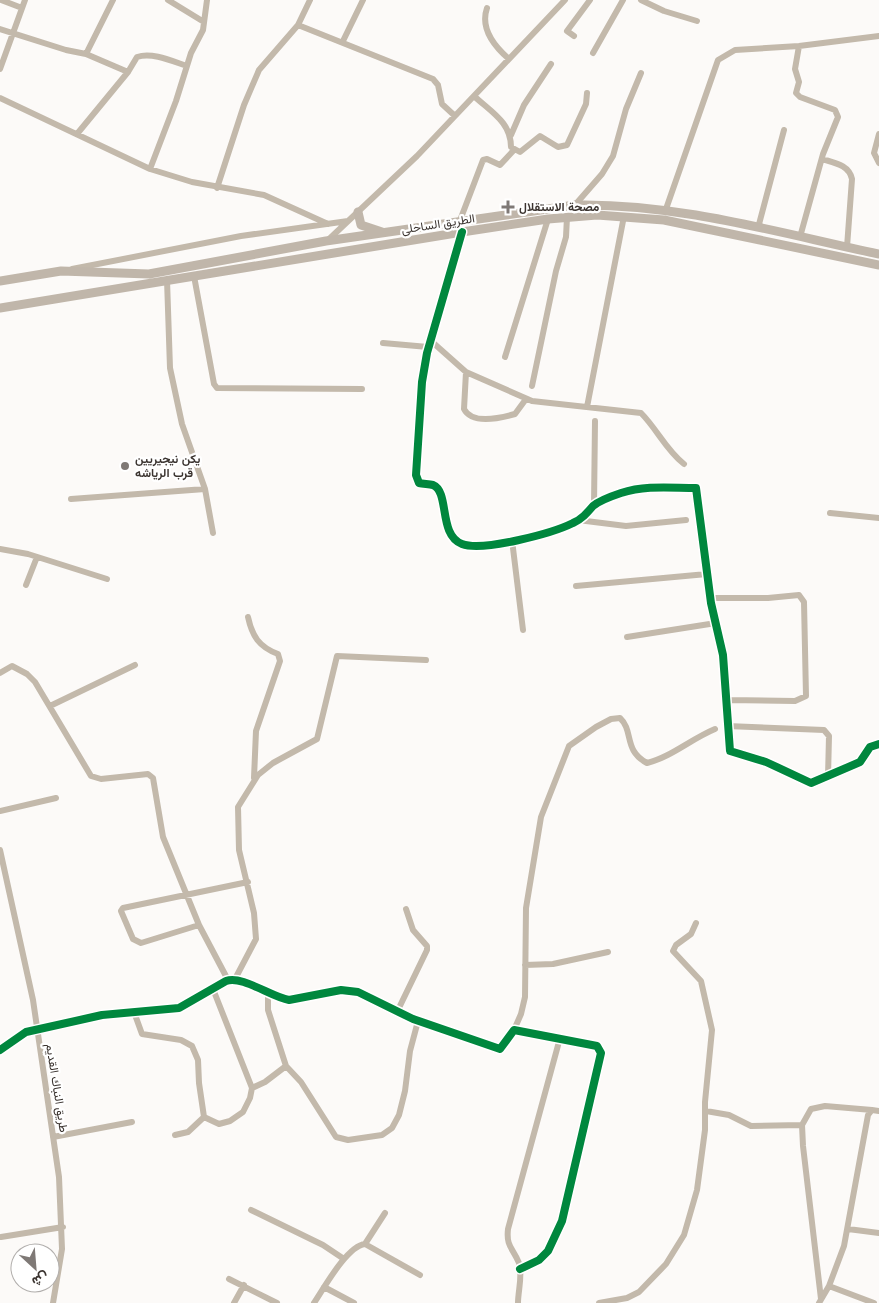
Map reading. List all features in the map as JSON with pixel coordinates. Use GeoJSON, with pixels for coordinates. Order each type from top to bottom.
{"type":"FeatureCollection","features":[{"type":"Feature","properties":{"kind":"highway","name":"الطريق الساحلى"},"geometry":{"type":"LineString","coordinates":[[0,281],[61,270],[149,274],[326,241],[575,205],[608,204],[666,209],[879,254]]}},
{"type":"Feature","properties":{"kind":"highway"},"geometry":{"type":"LineString","coordinates":[[358,212],[360,225],[387,233]]}},
{"type":"Feature","properties":{"kind":"highway","name":"الطريق الساحلى"},"geometry":{"type":"LineString","coordinates":[[0,308],[462,232],[568,217],[624,216],[698,226],[879,265]]}},
{"type":"Feature","properties":{"kind":"street"},"geometry":{"type":"LineString","coordinates":[[1,0],[22,8]]}},
{"type":"Feature","properties":{"kind":"street"},"geometry":{"type":"LineString","coordinates":[[0,68],[25,0]]}},
{"type":"Feature","properties":{"kind":"street"},"geometry":{"type":"LineString","coordinates":[[86,54],[113,0]]}},
{"type":"Feature","properties":{"kind":"street"},"geometry":{"type":"LineString","coordinates":[[168,0],[204,22]]}},
{"type":"Feature","properties":{"kind":"street"},"geometry":{"type":"LineString","coordinates":[[150,169],[204,22],[207,0]]}},
{"type":"Feature","properties":{"kind":"street"},"geometry":{"type":"LineString","coordinates":[[217,188],[256,75],[298,25],[310,0]]}},
{"type":"Feature","properties":{"kind":"street"},"geometry":{"type":"LineString","coordinates":[[343,41],[363,0]]}},
{"type":"Feature","properties":{"kind":"street"},"geometry":{"type":"LineString","coordinates":[[326,241],[417,156],[565,0]]}},
{"type":"Feature","properties":{"kind":"street"},"geometry":{"type":"LineString","coordinates":[[574,36],[567,31],[590,0]]}},
{"type":"Feature","properties":{"kind":"street"},"geometry":{"type":"LineString","coordinates":[[593,53],[623,0]]}},
{"type":"Feature","properties":{"kind":"street"},"geometry":{"type":"LineString","coordinates":[[641,0],[664,11],[697,21]]}},
{"type":"Feature","properties":{"kind":"street"},"geometry":{"type":"LineString","coordinates":[[487,8],[484,17],[485,25],[493,42],[509,59]]}},
{"type":"Feature","properties":{"kind":"street"},"geometry":{"type":"LineString","coordinates":[[298,25],[343,41],[433,78],[438,85],[442,104],[455,116]]}},
{"type":"Feature","properties":{"kind":"street"},"geometry":{"type":"LineString","coordinates":[[0,29],[86,54],[128,72]]}},
{"type":"Feature","properties":{"kind":"street"},"geometry":{"type":"LineString","coordinates":[[666,209],[718,60],[735,50],[799,46],[879,36]]}},
{"type":"Feature","properties":{"kind":"street"},"geometry":{"type":"LineString","coordinates":[[799,46],[795,70],[799,82],[796,93],[800,97],[835,110],[838,117],[822,159],[800,237]]}},
{"type":"Feature","properties":{"kind":"street"},"geometry":{"type":"LineString","coordinates":[[77,134],[128,72],[137,57],[151,55],[187,66]]}},
{"type":"Feature","properties":{"kind":"street"},"geometry":{"type":"LineString","coordinates":[[514,150],[511,147],[511,135],[524,105],[551,64]]}},
{"type":"Feature","properties":{"kind":"street"},"geometry":{"type":"LineString","coordinates":[[575,205],[602,174],[613,156],[626,109],[641,73]]}},
{"type":"Feature","properties":{"kind":"street"},"geometry":{"type":"LineString","coordinates":[[514,150],[523,150],[540,136],[558,147],[567,145],[586,104],[587,94]]}},
{"type":"Feature","properties":{"kind":"street"},"geometry":{"type":"LineString","coordinates":[[474,96],[506,125],[511,135]]}},
{"type":"Feature","properties":{"kind":"street"},"geometry":{"type":"LineString","coordinates":[[0,98],[150,169],[217,188],[264,195],[328,224]]}},
{"type":"Feature","properties":{"kind":"street"},"geometry":{"type":"LineString","coordinates":[[758,228],[784,130]]}},
{"type":"Feature","properties":{"kind":"street"},"geometry":{"type":"LineString","coordinates":[[879,134],[874,153],[879,163]]}},
{"type":"Feature","properties":{"kind":"street"},"geometry":{"type":"LineString","coordinates":[[459,223],[483,160],[487,159],[500,165],[503,164],[514,150]]}},
{"type":"Feature","properties":{"kind":"street"},"geometry":{"type":"LineString","coordinates":[[822,159],[845,168],[850,172],[852,179],[847,247]]}},
{"type":"Feature","properties":{"kind":"street"},"geometry":{"type":"LineString","coordinates":[[587,408],[624,216]]}},
{"type":"Feature","properties":{"kind":"street"},"geometry":{"type":"LineString","coordinates":[[532,386],[556,271],[566,237],[568,217]]}},
{"type":"Feature","properties":{"kind":"street"},"geometry":{"type":"LineString","coordinates":[[504,357],[548,219]]}},
{"type":"Feature","properties":{"kind":"street"},"geometry":{"type":"LineString","coordinates":[[61,270],[241,236],[348,221],[360,225]]}},
{"type":"Feature","properties":{"kind":"street"},"geometry":{"type":"LineString","coordinates":[[462,232],[429,343],[422,382],[417,448],[417,480],[422,484],[432,484],[439,490],[448,529],[453,537],[462,544],[489,545],[536,536],[578,520],[594,505],[606,498],[635,489],[649,486],[696,488],[710,598],[723,655],[728,700],[728,748],[733,754],[766,762],[804,781],[816,782],[860,762],[870,747],[879,744]]}},
{"type":"Feature","properties":{"kind":"street"},"geometry":{"type":"LineString","coordinates":[[194,276],[214,384],[217,388],[362,389]]}},
{"type":"Feature","properties":{"kind":"street"},"geometry":{"type":"LineString","coordinates":[[167,280],[170,368],[182,424],[205,489],[213,533]]}},
{"type":"Feature","properties":{"kind":"street"},"geometry":{"type":"LineString","coordinates":[[383,344],[429,343],[466,372],[526,398],[587,408],[641,413],[650,421],[673,455],[684,464]]}},
{"type":"Feature","properties":{"kind":"street"},"geometry":{"type":"LineString","coordinates":[[466,372],[464,409],[466,414],[472,417],[486,419],[515,414],[526,398]]}},
{"type":"Feature","properties":{"kind":"street"},"geometry":{"type":"LineString","coordinates":[[594,505],[595,420]]}},
{"type":"Feature","properties":{"kind":"street"},"geometry":{"type":"LineString","coordinates":[[72,499],[205,489]]}},
{"type":"Feature","properties":{"kind":"street"},"geometry":{"type":"LineString","coordinates":[[830,513],[879,518]]}},
{"type":"Feature","properties":{"kind":"street"},"geometry":{"type":"LineString","coordinates":[[578,520],[626,526],[686,520]]}},
{"type":"Feature","properties":{"kind":"street"},"geometry":{"type":"LineString","coordinates":[[512,540],[523,630]]}},
{"type":"Feature","properties":{"kind":"street"},"geometry":{"type":"LineString","coordinates":[[0,549],[37,557],[107,579]]}},
{"type":"Feature","properties":{"kind":"street"},"geometry":{"type":"LineString","coordinates":[[26,585],[37,557]]}},
{"type":"Feature","properties":{"kind":"street"},"geometry":{"type":"LineString","coordinates":[[576,586],[707,574]]}},
{"type":"Feature","properties":{"kind":"street"},"geometry":{"type":"LineString","coordinates":[[710,598],[768,598],[799,595],[804,602],[806,696],[796,702],[728,700]]}},
{"type":"Feature","properties":{"kind":"street"},"geometry":{"type":"LineString","coordinates":[[0,1050],[20,1035],[37,1029],[102,1015],[179,1008],[231,979],[256,939],[254,913],[239,850],[237,813],[254,778],[256,731],[280,660],[278,654],[261,646],[254,637],[248,617]]}},
{"type":"Feature","properties":{"kind":"street"},"geometry":{"type":"LineString","coordinates":[[627,637],[716,623]]}},
{"type":"Feature","properties":{"kind":"street"},"geometry":{"type":"LineString","coordinates":[[254,778],[273,763],[317,739],[337,656],[426,660]]}},
{"type":"Feature","properties":{"kind":"street"},"geometry":{"type":"LineString","coordinates":[[50,706],[135,665]]}},
{"type":"Feature","properties":{"kind":"street"},"geometry":{"type":"LineString","coordinates":[[0,673],[12,666],[19,668],[35,682],[91,776],[101,779],[148,774],[153,778],[163,837],[188,894],[199,925],[231,979],[289,1000],[349,991],[374,999],[418,1021],[500,1049],[514,1030],[521,1014],[525,996],[526,908],[540,818],[569,746],[596,727],[611,719],[620,718],[625,722],[628,741],[637,758],[647,763],[661,760],[696,737],[715,730]]}},
{"type":"Feature","properties":{"kind":"street"},"geometry":{"type":"LineString","coordinates":[[727,726],[824,730],[829,736],[828,777]]}},
{"type":"Feature","properties":{"kind":"street"},"geometry":{"type":"LineString","coordinates":[[0,811],[56,798]]}},
{"type":"Feature","properties":{"kind":"street","name":"طريق النباك القديم"},"geometry":{"type":"LineString","coordinates":[[0,850],[24,954],[60,1185],[63,1227],[60,1267],[53,1303]]}},
{"type":"Feature","properties":{"kind":"street"},"geometry":{"type":"LineString","coordinates":[[199,925],[141,943],[136,942],[121,912],[124,908],[248,882]]}},
{"type":"Feature","properties":{"kind":"street"},"geometry":{"type":"LineString","coordinates":[[397,1012],[427,950],[427,946],[413,930],[406,909]]}},
{"type":"Feature","properties":{"kind":"street"},"geometry":{"type":"LineString","coordinates":[[599,1303],[628,1298],[639,1292],[666,1264],[676,1250],[688,1224],[697,1190],[706,1111],[710,1024],[701,981],[673,951],[676,945],[691,934],[696,923]]}},
{"type":"Feature","properties":{"kind":"street"},"geometry":{"type":"LineString","coordinates":[[525,965],[553,964],[608,952]]}},
{"type":"Feature","properties":{"kind":"street"},"geometry":{"type":"LineString","coordinates":[[204,1116],[219,1124],[238,1117],[247,1107],[252,1088],[213,989]]}},
{"type":"Feature","properties":{"kind":"street"},"geometry":{"type":"LineString","coordinates":[[268,993],[268,1010],[286,1066],[301,1082],[336,1137],[348,1140],[382,1134],[392,1128],[399,1116],[405,1091],[410,1051],[418,1021]]}},
{"type":"Feature","properties":{"kind":"street"},"geometry":{"type":"LineString","coordinates":[[134,1012],[142,1034],[181,1040],[192,1046],[198,1060],[204,1116]]}},
{"type":"Feature","properties":{"kind":"street"},"geometry":{"type":"LineString","coordinates":[[514,1030],[597,1046],[601,1054],[562,1221],[548,1251],[539,1260],[520,1269]]}},
{"type":"Feature","properties":{"kind":"street"},"geometry":{"type":"LineString","coordinates":[[518,1303],[520,1269],[508,1244],[508,1229],[560,1038]]}},
{"type":"Feature","properties":{"kind":"street"},"geometry":{"type":"LineString","coordinates":[[252,1088],[265,1082],[286,1066]]}},
{"type":"Feature","properties":{"kind":"street"},"geometry":{"type":"LineString","coordinates":[[824,1106],[875,1111],[866,1124],[844,1246],[830,1286],[820,1301],[802,1125],[811,1109],[824,1106]]}},
{"type":"Feature","properties":{"kind":"street"},"geometry":{"type":"LineString","coordinates":[[706,1111],[729,1116],[750,1126],[802,1125]]}},
{"type":"Feature","properties":{"kind":"street"},"geometry":{"type":"LineString","coordinates":[[176,1135],[188,1132],[204,1116]]}},
{"type":"Feature","properties":{"kind":"street"},"geometry":{"type":"LineString","coordinates":[[53,1137],[132,1122]]}},
{"type":"Feature","properties":{"kind":"street"},"geometry":{"type":"LineString","coordinates":[[251,1210],[324,1246],[344,1259]]}},
{"type":"Feature","properties":{"kind":"street"},"geometry":{"type":"LineString","coordinates":[[365,1244],[385,1213]]}},
{"type":"Feature","properties":{"kind":"street"},"geometry":{"type":"LineString","coordinates":[[1,1237],[63,1227]]}},
{"type":"Feature","properties":{"kind":"street"},"geometry":{"type":"LineString","coordinates":[[848,1229],[879,1233]]}},
{"type":"Feature","properties":{"kind":"street"},"geometry":{"type":"LineString","coordinates":[[314,1303],[344,1259],[358,1244],[365,1244],[420,1275]]}},
{"type":"Feature","properties":{"kind":"street"},"geometry":{"type":"LineString","coordinates":[[229,1279],[278,1303]]}},
{"type":"Feature","properties":{"kind":"street"},"geometry":{"type":"LineString","coordinates":[[234,1303],[244,1285]]}},
{"type":"Feature","properties":{"kind":"street"},"geometry":{"type":"LineString","coordinates":[[830,1286],[874,1303]]}},
{"type":"Feature","properties":{"kind":"street"},"geometry":{"type":"LineString","coordinates":[[324,1287],[354,1303]]}},
{"type":"Feature","properties":{"kind":"cycle path"},"geometry":{"type":"LineString","coordinates":[[462,232],[427,353],[422,382],[416,475],[419,483],[433,485],[438,489],[450,532],[455,539],[462,544],[472,546],[501,544],[550,532],[573,523],[606,498],[630,490],[667,487],[696,488],[711,603],[723,655],[730,751],[766,762],[811,783],[860,762],[870,747],[879,744]]}},
{"type":"Feature","properties":{"kind":"cycle path"},"geometry":{"type":"LineString","coordinates":[[0,1050],[26,1032],[102,1015],[179,1008],[226,981],[233,980],[289,1000],[341,990],[358,992],[413,1019],[500,1049],[514,1030],[597,1046],[601,1053],[562,1221],[548,1251],[539,1260],[520,1269]]}},
{"type":"Feature","properties":{"kind":"place","name":"مصحة الاستقلال"},"geometry":{"type":"Point","coordinates":[508,207]}},
{"type":"Feature","properties":{"kind":"place","name":"يكن نيجيريين قرب الرياشه"},"geometry":{"type":"Point","coordinates":[125,466]}}]}
